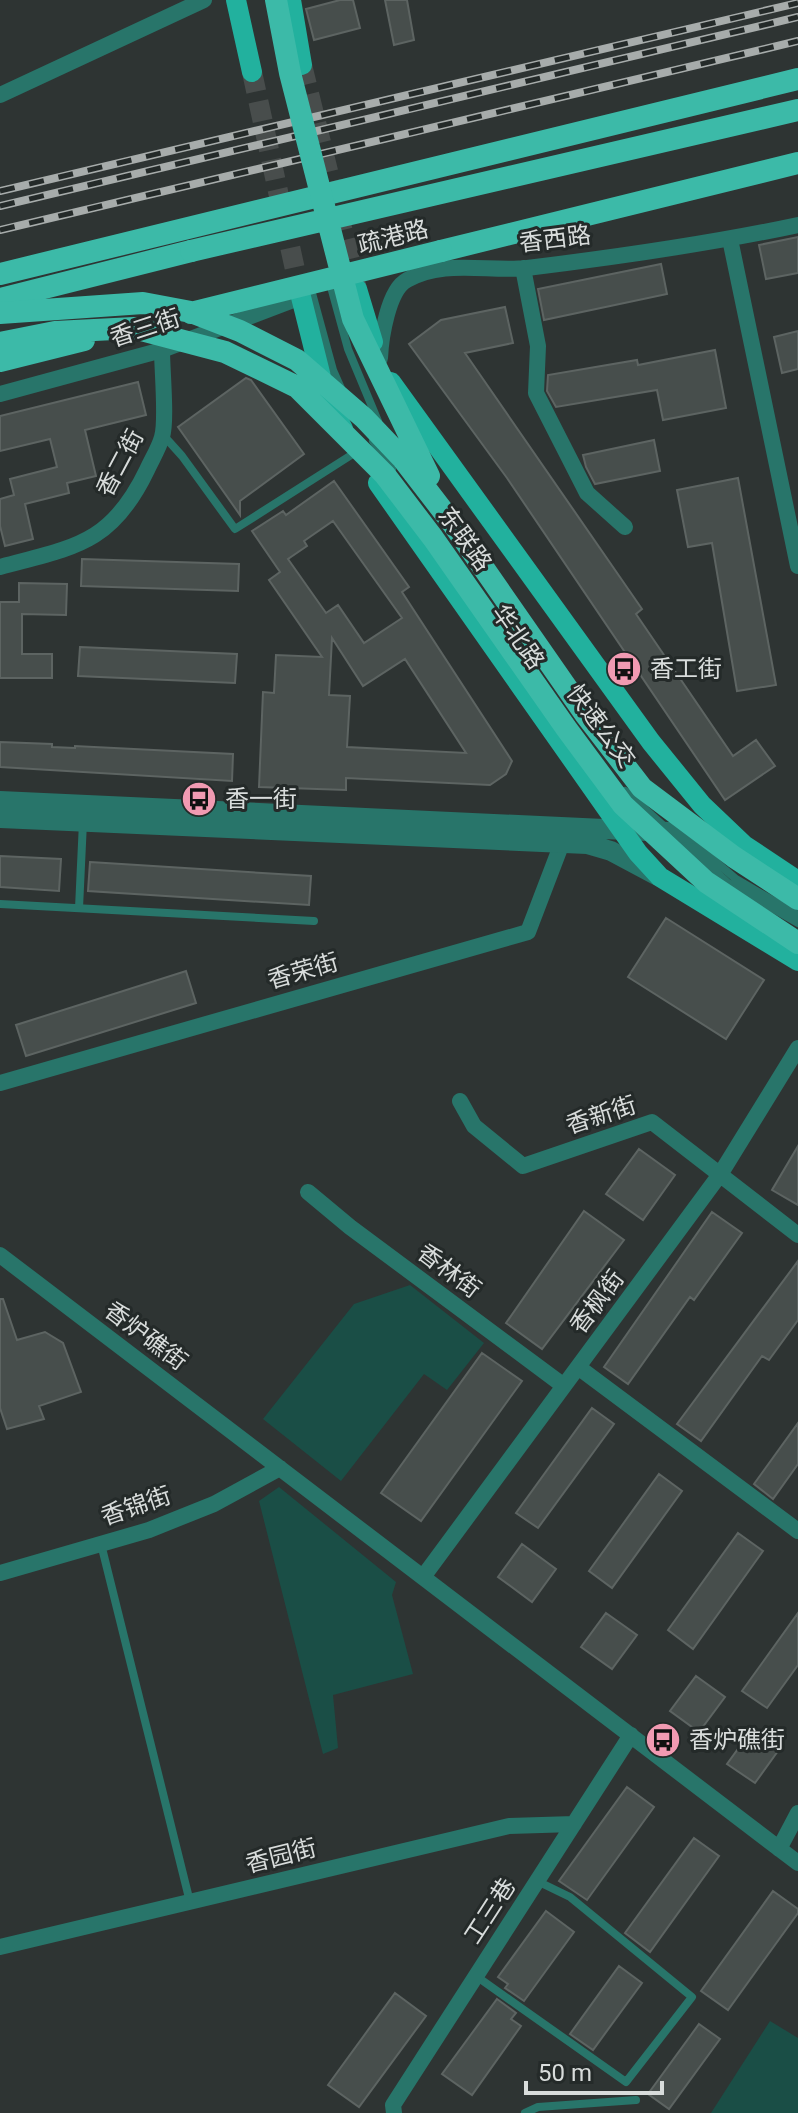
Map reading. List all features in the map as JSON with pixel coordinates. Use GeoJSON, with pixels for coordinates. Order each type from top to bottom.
{"type":"FeatureCollection","features":[{"type":"Feature","properties":{"kind":"highway"},"geometry":{"type":"LineString","coordinates":[[276,0],[290,73],[353,319],[453,524]]}},
{"type":"Feature","properties":{"kind":"highway"},"geometry":{"type":"LineString","coordinates":[[0,274],[798,79]]}},
{"type":"Feature","properties":{"kind":"highway"},"geometry":{"type":"LineString","coordinates":[[0,299],[191,251],[798,110]]}},
{"type":"Feature","properties":{"kind":"highway","name":"疏港路"},"geometry":{"type":"LineString","coordinates":[[0,361],[798,163]]}},
{"type":"Feature","properties":{"kind":"highway","name":"东联路"},"geometry":{"type":"LineString","coordinates":[[0,313],[143,303],[191,312],[240,331],[297,360],[364,418],[403,459],[453,524],[585,714],[642,788],[734,857],[798,899]]}},
{"type":"Feature","properties":{"kind":"highway","name":"东联路"},"geometry":{"type":"LineString","coordinates":[[0,343],[55,332],[134,328],[225,352],[297,387],[385,475],[623,805],[706,882],[798,943]]}},
{"type":"Feature","properties":{"kind":"main road"},"geometry":{"type":"LineString","coordinates":[[236,0],[256,71]]}},
{"type":"Feature","properties":{"kind":"main road"},"geometry":{"type":"LineString","coordinates":[[291,0],[292,65]]}},
{"type":"Feature","properties":{"kind":"main road"},"geometry":{"type":"LineString","coordinates":[[357,289],[379,363],[398,393],[651,742],[702,805],[744,845],[798,881]]}},
{"type":"Feature","properties":{"kind":"main road","name":"华北路"},"geometry":{"type":"LineString","coordinates":[[307,295],[325,393],[356,452],[622,830],[660,877],[798,960]]}},
{"type":"Feature","properties":{"kind":"street"},"geometry":{"type":"LineString","coordinates":[[0,95],[204,0]]}},
{"type":"Feature","properties":{"kind":"street","name":"香西路"},"geometry":{"type":"LineString","coordinates":[[379,363],[392,299],[403,281],[430,270],[523,268],[730,239],[798,225]]}},
{"type":"Feature","properties":{"kind":"street"},"geometry":{"type":"LineString","coordinates":[[730,239],[798,566]]}},
{"type":"Feature","properties":{"kind":"street"},"geometry":{"type":"LineString","coordinates":[[523,268],[538,346],[536,393],[587,493],[625,527]]}},
{"type":"Feature","properties":{"kind":"street","name":"香三街"},"geometry":{"type":"LineString","coordinates":[[0,394],[162,350],[307,295]]}},
{"type":"Feature","properties":{"kind":"street","name":"香二街"},"geometry":{"type":"LineString","coordinates":[[0,567],[92,538],[114,522],[133,499],[163,435],[162,350]]}},
{"type":"Feature","properties":{"kind":"street"},"geometry":{"type":"LineString","coordinates":[[0,801],[83,813],[587,844],[611,851],[660,877]]}},
{"type":"Feature","properties":{"kind":"street"},"geometry":{"type":"LineString","coordinates":[[0,818],[83,813],[622,830],[716,834],[744,845]]}},
{"type":"Feature","properties":{"kind":"street","name":"香荣街"},"geometry":{"type":"LineString","coordinates":[[0,1083],[528,932],[562,843]]}},
{"type":"Feature","properties":{"kind":"street","name":"香枫街"},"geometry":{"type":"LineString","coordinates":[[423,1577],[721,1173],[798,1048]]}},
{"type":"Feature","properties":{"kind":"street","name":"香新街"},"geometry":{"type":"LineString","coordinates":[[460,1101],[474,1126],[523,1166],[652,1122],[798,1235]]}},
{"type":"Feature","properties":{"kind":"street","name":"香林街"},"geometry":{"type":"LineString","coordinates":[[308,1192],[350,1227],[564,1386]]}},
{"type":"Feature","properties":{"kind":"street","name":"香炉礁街"},"geometry":{"type":"LineString","coordinates":[[0,1255],[798,1863]]}},
{"type":"Feature","properties":{"kind":"street"},"geometry":{"type":"LineString","coordinates":[[578,1367],[798,1531]]}},
{"type":"Feature","properties":{"kind":"street","name":"香锦街"},"geometry":{"type":"LineString","coordinates":[[0,1573],[149,1530],[214,1504],[280,1468]]}},
{"type":"Feature","properties":{"kind":"street","name":"工三巷"},"geometry":{"type":"LineString","coordinates":[[394,2113],[393,2105],[631,1735]]}},
{"type":"Feature","properties":{"kind":"street"},"geometry":{"type":"LineString","coordinates":[[779,1849],[798,1813]]}},
{"type":"Feature","properties":{"kind":"street","name":"香园街"},"geometry":{"type":"LineString","coordinates":[[0,1947],[509,1826],[574,1824]]}},
{"type":"Feature","properties":{"kind":"lane"},"geometry":{"type":"LineString","coordinates":[[244,0],[256,71]]}},
{"type":"Feature","properties":{"kind":"lane"},"geometry":{"type":"LineString","coordinates":[[267,0],[292,65]]}},
{"type":"Feature","properties":{"kind":"lane","name":"快速公交"},"geometry":{"type":"LineString","coordinates":[[331,287],[348,349],[379,423],[595,741],[638,793],[728,883],[798,923]]}},
{"type":"Feature","properties":{"kind":"lane","name":"快速公交"},"geometry":{"type":"LineString","coordinates":[[307,295],[337,381],[367,432],[588,745],[630,796],[736,879],[798,915]]}},
{"type":"Feature","properties":{"kind":"lane"},"geometry":{"type":"LineString","coordinates":[[163,435],[235,529],[356,452]]}},
{"type":"Feature","properties":{"kind":"lane"},"geometry":{"type":"LineString","coordinates":[[79,908],[83,813]]}},
{"type":"Feature","properties":{"kind":"lane"},"geometry":{"type":"LineString","coordinates":[[0,904],[314,921]]}},
{"type":"Feature","properties":{"kind":"lane"},"geometry":{"type":"LineString","coordinates":[[101,1544],[190,1903]]}},
{"type":"Feature","properties":{"kind":"lane"},"geometry":{"type":"LineString","coordinates":[[476,1976],[626,2082],[692,1997],[570,1897],[537,1881]]}},
{"type":"Feature","properties":{"kind":"lane"},"geometry":{"type":"LineString","coordinates":[[525,2113],[538,2107],[636,2100]]}},
{"type":"Feature","properties":{"kind":"green space"},"geometry":{"type":"Polygon","coordinates":[[[410,1285],[484,1343],[447,1390],[424,1374],[341,1481],[263,1419],[354,1304],[410,1285]]]}},
{"type":"Feature","properties":{"kind":"green space"},"geometry":{"type":"Polygon","coordinates":[[[279,1487],[396,1582],[392,1595],[413,1674],[333,1695],[338,1748],[323,1754],[259,1501],[279,1487]]]}},
{"type":"Feature","properties":{"kind":"green space"},"geometry":{"type":"Polygon","coordinates":[[[770,2021],[798,2038],[798,2113],[711,2113],[770,2021]]]}},
{"type":"Feature","properties":{"kind":"building"},"geometry":{"type":"Polygon","coordinates":[[[340,0],[353,0],[360,28],[314,40],[306,9],[340,0]]]}},
{"type":"Feature","properties":{"kind":"building"},"geometry":{"type":"Polygon","coordinates":[[[385,0],[407,0],[414,40],[394,45],[385,0]]]}},
{"type":"Feature","properties":{"kind":"building"},"geometry":{"type":"Polygon","coordinates":[[[798,237],[798,273],[766,279],[759,245],[798,237]]]}},
{"type":"Feature","properties":{"kind":"building"},"geometry":{"type":"Polygon","coordinates":[[[661,264],[667,294],[544,320],[538,289],[661,264]]]}},
{"type":"Feature","properties":{"kind":"building"},"geometry":{"type":"Polygon","coordinates":[[[505,307],[513,343],[465,353],[642,609],[636,614],[733,756],[756,740],[775,766],[725,800],[507,478],[409,344],[441,320],[505,307]]]}},
{"type":"Feature","properties":{"kind":"building"},"geometry":{"type":"Polygon","coordinates":[[[798,331],[798,369],[782,373],[774,337],[798,331]]]}},
{"type":"Feature","properties":{"kind":"building"},"geometry":{"type":"Polygon","coordinates":[[[715,350],[726,408],[663,420],[657,390],[556,407],[547,391],[548,375],[637,360],[638,365],[715,350]]]}},
{"type":"Feature","properties":{"kind":"building"},"geometry":{"type":"Polygon","coordinates":[[[246,378],[251,380],[304,454],[240,501],[240,515],[178,427],[246,378]]]}},
{"type":"Feature","properties":{"kind":"building"},"geometry":{"type":"Polygon","coordinates":[[[138,382],[146,415],[85,430],[96,476],[67,483],[69,493],[25,504],[33,539],[5,546],[0,526],[0,499],[14,495],[10,479],[57,467],[50,439],[0,451],[0,416],[138,382]]]}},
{"type":"Feature","properties":{"kind":"building"},"geometry":{"type":"Polygon","coordinates":[[[654,440],[660,471],[595,484],[583,455],[654,440]]]}},
{"type":"Feature","properties":{"kind":"building"},"geometry":{"type":"Polygon","coordinates":[[[738,478],[776,685],[737,691],[712,543],[688,547],[677,490],[738,478]]]}},
{"type":"Feature","properties":{"kind":"building"},"geometry":{"type":"Polygon","coordinates":[[[334,481],[409,587],[402,592],[512,761],[506,774],[490,785],[346,778],[346,790],[259,787],[263,692],[274,693],[276,655],[322,657],[269,580],[280,572],[252,531],[283,511],[286,515],[334,481]],[[333,521],[304,541],[307,546],[288,559],[326,613],[338,605],[364,643],[402,618],[333,521]],[[332,638],[329,695],[350,696],[347,747],[466,753],[405,659],[363,686],[332,638]]]}},
{"type":"Feature","properties":{"kind":"building"},"geometry":{"type":"Polygon","coordinates":[[[82,559],[239,564],[238,591],[81,586],[82,559]]]}},
{"type":"Feature","properties":{"kind":"building"},"geometry":{"type":"Polygon","coordinates":[[[19,583],[67,584],[66,615],[22,614],[22,654],[52,654],[52,678],[0,678],[0,602],[19,602],[19,583]]]}},
{"type":"Feature","properties":{"kind":"building"},"geometry":{"type":"Polygon","coordinates":[[[80,647],[237,654],[235,683],[78,676],[80,647]]]}},
{"type":"Feature","properties":{"kind":"building"},"geometry":{"type":"Polygon","coordinates":[[[0,742],[233,754],[232,781],[0,767],[0,742]]]}},
{"type":"Feature","properties":{"kind":"building"},"geometry":{"type":"Polygon","coordinates":[[[0,856],[61,859],[59,891],[0,887],[0,856]]]}},
{"type":"Feature","properties":{"kind":"building"},"geometry":{"type":"Polygon","coordinates":[[[90,862],[311,876],[309,905],[88,891],[90,862]]]}},
{"type":"Feature","properties":{"kind":"building"},"geometry":{"type":"Polygon","coordinates":[[[666,918],[764,980],[726,1039],[628,977],[666,918]]]}},
{"type":"Feature","properties":{"kind":"building"},"geometry":{"type":"Polygon","coordinates":[[[186,971],[196,1003],[26,1056],[16,1025],[186,971]]]}},
{"type":"Feature","properties":{"kind":"building"},"geometry":{"type":"Polygon","coordinates":[[[798,1146],[798,1205],[772,1190],[798,1146]]]}},
{"type":"Feature","properties":{"kind":"building"},"geometry":{"type":"Polygon","coordinates":[[[639,1149],[675,1175],[643,1220],[606,1194],[639,1149]]]}},
{"type":"Feature","properties":{"kind":"building"},"geometry":{"type":"Polygon","coordinates":[[[584,1211],[624,1240],[542,1349],[506,1323],[584,1211]]]}},
{"type":"Feature","properties":{"kind":"building"},"geometry":{"type":"Polygon","coordinates":[[[712,1212],[742,1233],[694,1300],[690,1297],[628,1384],[604,1367],[712,1212]]]}},
{"type":"Feature","properties":{"kind":"building"},"geometry":{"type":"Polygon","coordinates":[[[798,1261],[798,1320],[769,1360],[762,1356],[701,1441],[677,1424],[798,1261]]]}},
{"type":"Feature","properties":{"kind":"building"},"geometry":{"type":"Polygon","coordinates":[[[0,1299],[3,1299],[17,1340],[45,1332],[63,1343],[81,1392],[39,1406],[44,1419],[7,1429],[0,1408],[0,1299]]]}},
{"type":"Feature","properties":{"kind":"building"},"geometry":{"type":"Polygon","coordinates":[[[482,1353],[522,1381],[421,1521],[381,1493],[482,1353]]]}},
{"type":"Feature","properties":{"kind":"building"},"geometry":{"type":"Polygon","coordinates":[[[592,1408],[614,1424],[538,1528],[516,1513],[592,1408]]]}},
{"type":"Feature","properties":{"kind":"building"},"geometry":{"type":"Polygon","coordinates":[[[798,1423],[798,1464],[773,1499],[754,1484],[798,1423]]]}},
{"type":"Feature","properties":{"kind":"building"},"geometry":{"type":"Polygon","coordinates":[[[659,1474],[682,1491],[612,1588],[589,1571],[659,1474]]]}},
{"type":"Feature","properties":{"kind":"building"},"geometry":{"type":"Polygon","coordinates":[[[738,1533],[763,1551],[693,1649],[668,1630],[738,1533]]]}},
{"type":"Feature","properties":{"kind":"building"},"geometry":{"type":"Polygon","coordinates":[[[522,1544],[556,1569],[532,1602],[498,1577],[522,1544]]]}},
{"type":"Feature","properties":{"kind":"building"},"geometry":{"type":"Polygon","coordinates":[[[606,1613],[637,1635],[612,1669],[581,1647],[606,1613]]]}},
{"type":"Feature","properties":{"kind":"building"},"geometry":{"type":"Polygon","coordinates":[[[798,1613],[798,1665],[767,1708],[742,1691],[798,1613]]]}},
{"type":"Feature","properties":{"kind":"building"},"geometry":{"type":"Polygon","coordinates":[[[696,1676],[725,1697],[699,1732],[670,1711],[696,1676]]]}},
{"type":"Feature","properties":{"kind":"building"},"geometry":{"type":"Polygon","coordinates":[[[751,1731],[778,1751],[755,1783],[727,1764],[751,1731]]]}},
{"type":"Feature","properties":{"kind":"building"},"geometry":{"type":"Polygon","coordinates":[[[627,1787],[654,1807],[587,1900],[559,1881],[627,1787]]]}},
{"type":"Feature","properties":{"kind":"building"},"geometry":{"type":"Polygon","coordinates":[[[694,1838],[719,1856],[650,1952],[625,1933],[694,1838]]]}},
{"type":"Feature","properties":{"kind":"building"},"geometry":{"type":"Polygon","coordinates":[[[773,1891],[798,1909],[798,1913],[728,2010],[701,1991],[773,1891]]]}},
{"type":"Feature","properties":{"kind":"building"},"geometry":{"type":"Polygon","coordinates":[[[546,1911],[574,1932],[524,2001],[505,1988],[508,1984],[498,1977],[546,1911]]]}},
{"type":"Feature","properties":{"kind":"building"},"geometry":{"type":"Polygon","coordinates":[[[619,1966],[642,1983],[593,2050],[570,2034],[619,1966]]]}},
{"type":"Feature","properties":{"kind":"building"},"geometry":{"type":"Polygon","coordinates":[[[395,1993],[426,2016],[359,2107],[328,2085],[395,1993]]]}},
{"type":"Feature","properties":{"kind":"building"},"geometry":{"type":"Polygon","coordinates":[[[497,1999],[516,2013],[511,2019],[521,2026],[472,2095],[442,2074],[497,1999]]]}},
{"type":"Feature","properties":{"kind":"building"},"geometry":{"type":"Polygon","coordinates":[[[699,2024],[720,2039],[669,2109],[648,2094],[699,2024]]]}},
{"type":"Feature","properties":{"kind":"tunnel"},"geometry":{"type":"LineString","coordinates":[[302,65],[357,289]]}},
{"type":"Feature","properties":{"kind":"tunnel"},"geometry":{"type":"LineString","coordinates":[[252,72],[301,297]]}},
{"type":"Feature","properties":{"kind":"railway"},"geometry":{"type":"LineString","coordinates":[[0,191],[798,3]]}},
{"type":"Feature","properties":{"kind":"railway"},"geometry":{"type":"LineString","coordinates":[[0,206],[798,17]]}},
{"type":"Feature","properties":{"kind":"railway"},"geometry":{"type":"LineString","coordinates":[[0,230],[798,41]]}},
{"type":"Feature","properties":{"kind":"place","name":"香工街"},"geometry":{"type":"Point","coordinates":[624,669]}},
{"type":"Feature","properties":{"kind":"place","name":"香一街"},"geometry":{"type":"Point","coordinates":[199,799]}},
{"type":"Feature","properties":{"kind":"place","name":"香炉礁街"},"geometry":{"type":"Point","coordinates":[663,1740]}}]}
